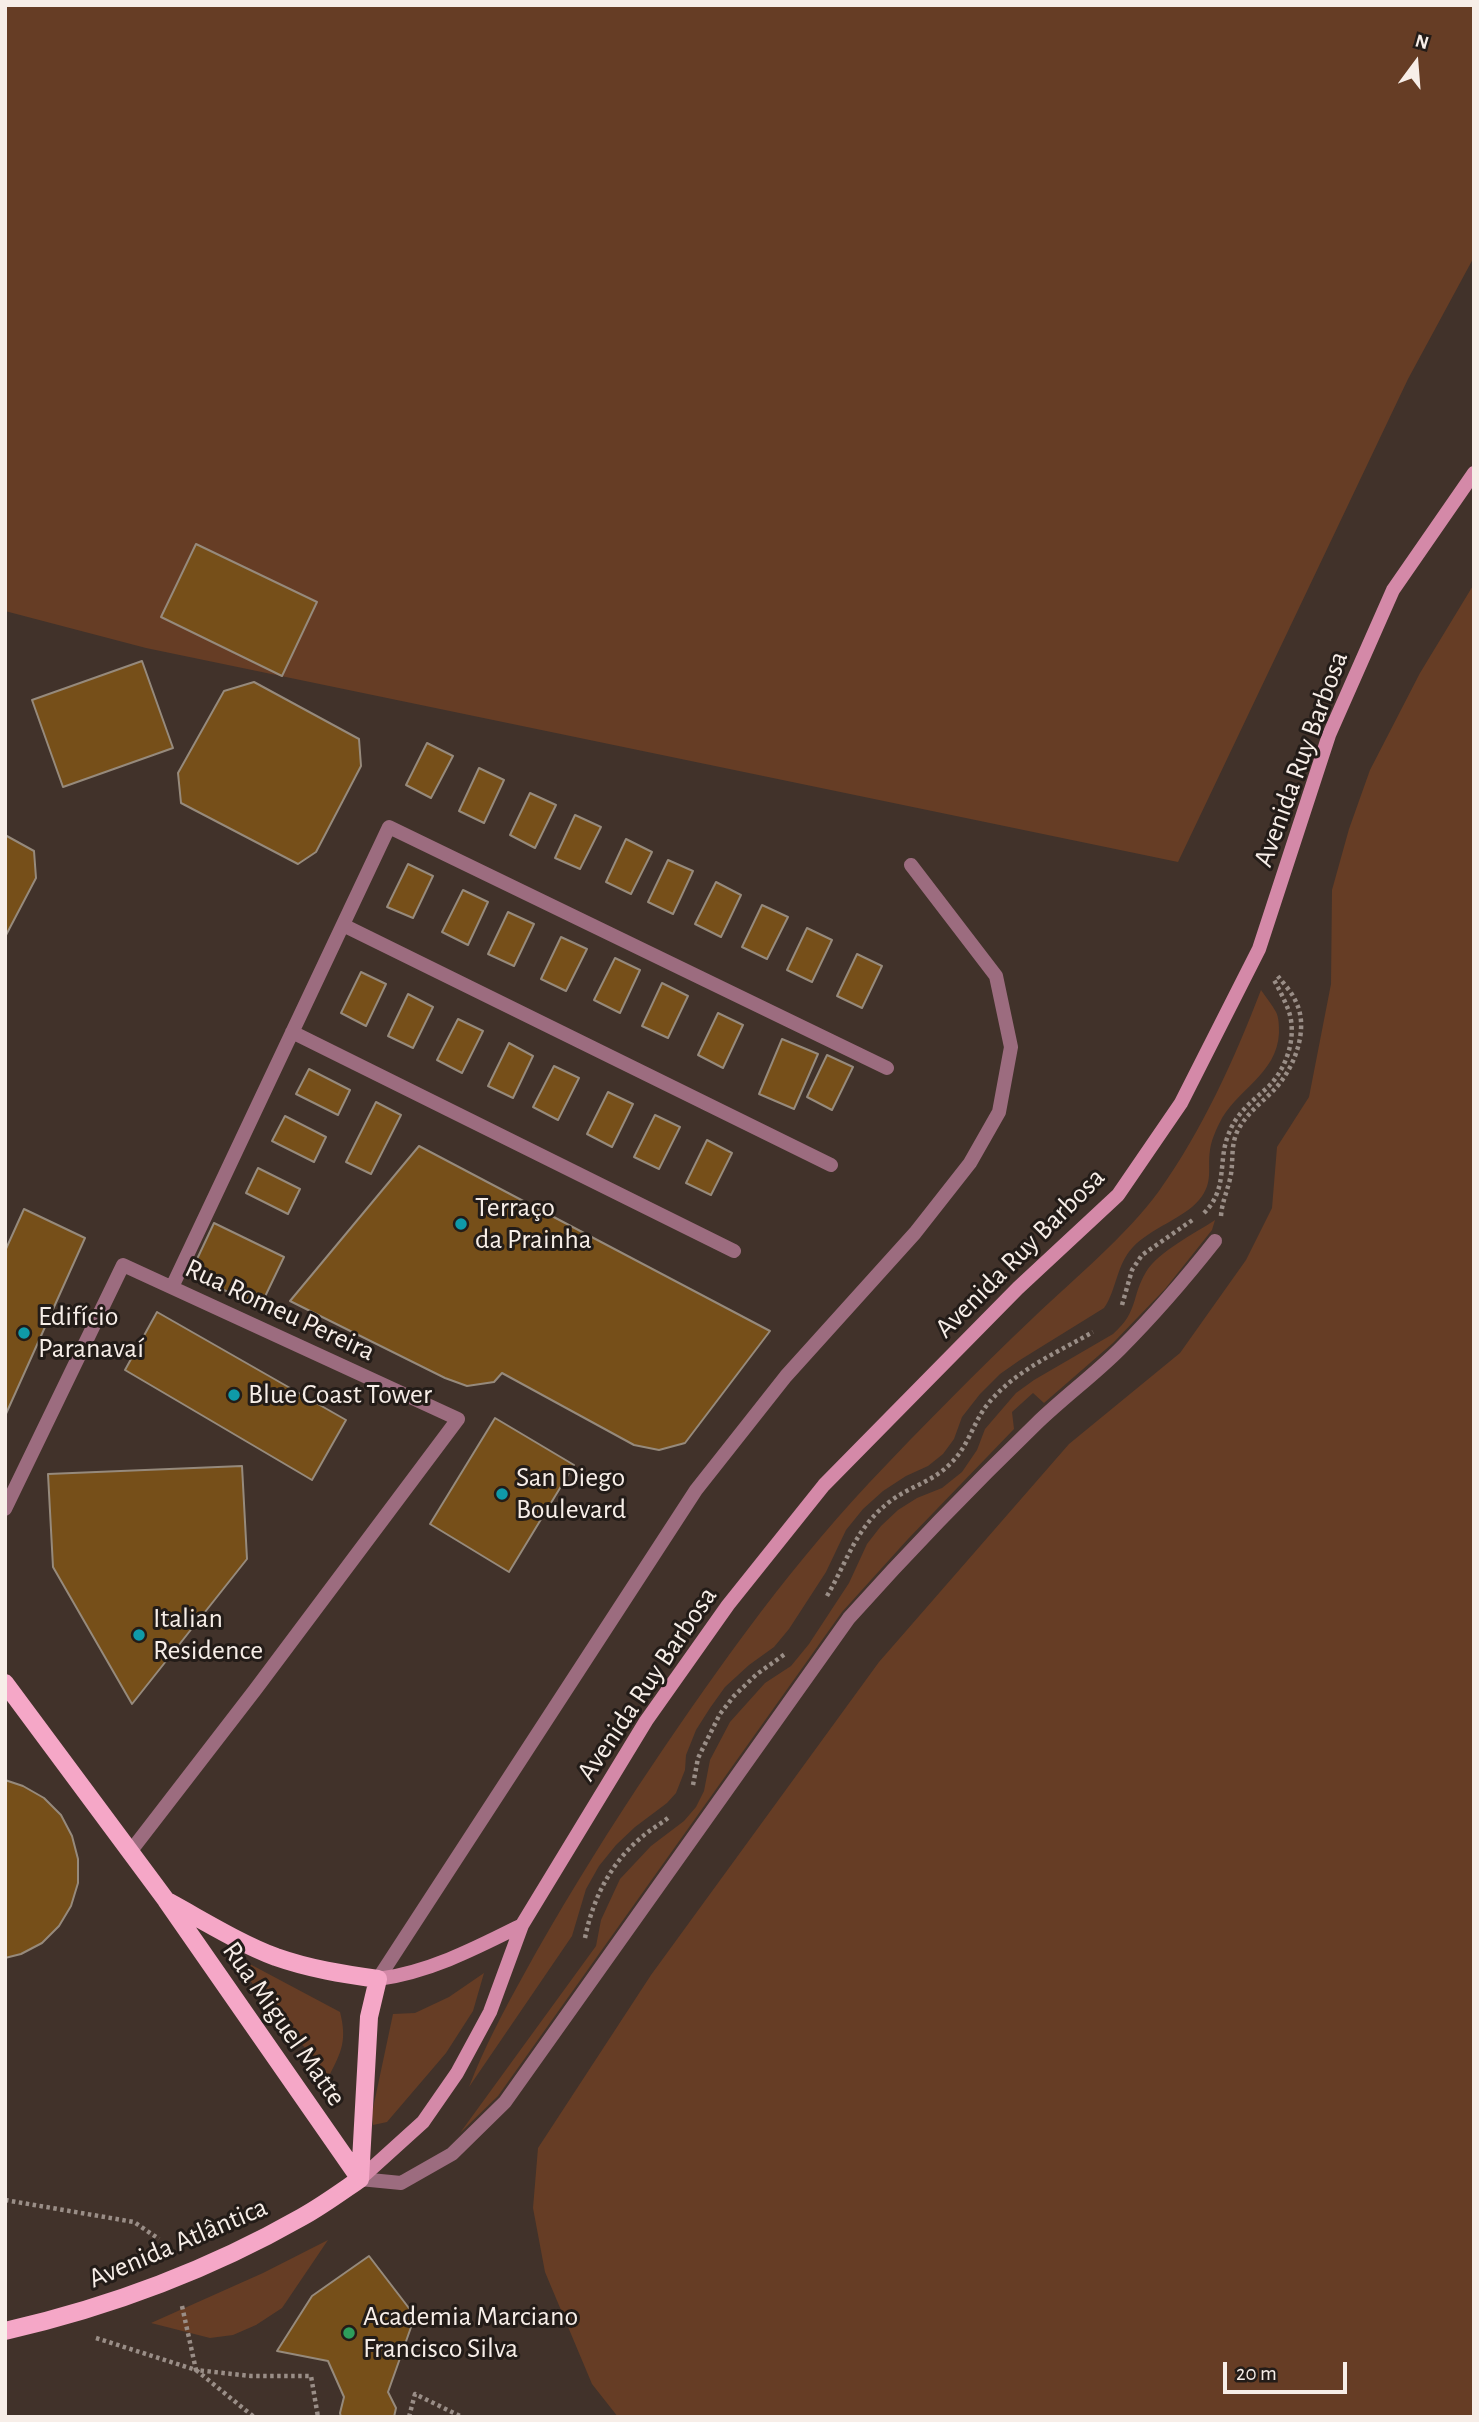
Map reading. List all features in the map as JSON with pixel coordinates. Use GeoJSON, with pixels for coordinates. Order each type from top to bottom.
{"type":"FeatureCollection","features":[{"type":"Feature","properties":{"kind":"main road","name":"Avenida Ruy Barbosa"},"geometry":{"type":"LineString","coordinates":[[360,2179],[424,2122],[457,2073],[490,2012],[522,1925],[646,1721],[728,1605],[824,1485],[1017,1288],[1118,1195],[1181,1103],[1259,949],[1329,735],[1393,590],[1474,472]]}},
{"type":"Feature","properties":{"kind":"main road","name":"Rua Miguel Matte"},"geometry":{"type":"LineString","coordinates":[[5,1683],[166,1900],[360,2179]]}},
{"type":"Feature","properties":{"kind":"main road","name":"Rua Miguel Matte"},"geometry":{"type":"LineString","coordinates":[[166,1900],[275,1956],[326,1972],[378,1979]]}},
{"type":"Feature","properties":{"kind":"main road"},"geometry":{"type":"LineString","coordinates":[[360,2179],[369,2017],[378,1979],[427,1968],[457,1957],[522,1925]]}},
{"type":"Feature","properties":{"kind":"main road","name":"Avenida Atlântica"},"geometry":{"type":"LineString","coordinates":[[5,2331],[107,2304],[173,2280],[227,2256],[304,2216],[360,2179]]}},
{"type":"Feature","properties":{"kind":"street"},"geometry":{"type":"LineString","coordinates":[[172,1287],[389,827],[887,1068]]}},
{"type":"Feature","properties":{"kind":"street"},"geometry":{"type":"LineString","coordinates":[[378,1979],[696,1490],[786,1376],[915,1233],[970,1163],[999,1112],[1011,1047],[996,976],[911,865]]}},
{"type":"Feature","properties":{"kind":"street"},"geometry":{"type":"LineString","coordinates":[[343,925],[831,1165]]}},
{"type":"Feature","properties":{"kind":"street"},"geometry":{"type":"LineString","coordinates":[[292,1032],[734,1251]]}},
{"type":"Feature","properties":{"kind":"street"},"geometry":{"type":"LineString","coordinates":[[360,2179],[401,2183],[452,2154],[505,2102],[849,1618],[983,1475],[1120,1349],[1172,1295],[1214,1241]]}},
{"type":"Feature","properties":{"kind":"street","name":"Rua Romeu Pereira"},"geometry":{"type":"LineString","coordinates":[[5,1509],[123,1265],[457,1419],[255,1690],[130,1852]]}},
{"type":"Feature","properties":{"kind":"path"},"geometry":{"type":"LineString","coordinates":[[5,2200],[134,2222],[159,2239]]}},
{"type":"Feature","properties":{"kind":"path"},"geometry":{"type":"LineString","coordinates":[[180,2300],[196,2370],[254,2417]]}},
{"type":"Feature","properties":{"kind":"path"},"geometry":{"type":"LineString","coordinates":[[96,2338],[196,2370],[251,2376],[311,2376],[318,2417]]}},
{"type":"Feature","properties":{"kind":"path"},"geometry":{"type":"LineString","coordinates":[[409,2417],[415,2394],[462,2417]]}},
{"type":"Feature","properties":{"kind":"shaded area"},"geometry":{"type":"Polygon","coordinates":[[[5,5],[1474,5],[1474,257],[1408,379],[1178,862],[146,648],[5,611],[5,5]]]}},
{"type":"Feature","properties":{"kind":"shaded area"},"geometry":{"type":"Polygon","coordinates":[[[1474,584],[1474,2417],[618,2417],[592,2384],[545,2272],[533,2208],[538,2148],[651,1975],[879,1662],[1069,1444],[1180,1353],[1246,1260],[1272,1208],[1277,1147],[1309,1097],[1331,984],[1332,890],[1349,829],[1370,770],[1420,673],[1474,584]]]}},
{"type":"Feature","properties":{"kind":"shaded area"},"geometry":{"type":"Polygon","coordinates":[[[1261,990],[1278,1017],[1277,1048],[1263,1071],[1235,1101],[1219,1124],[1209,1157],[1207,1187],[1199,1200],[1133,1247],[1123,1261],[1104,1308],[1000,1374],[962,1417],[954,1439],[943,1454],[928,1466],[883,1491],[863,1509],[846,1530],[826,1572],[789,1629],[774,1647],[725,1687],[710,1708],[696,1730],[686,1755],[685,1770],[676,1793],[616,1845],[599,1866],[586,1889],[572,1936],[469,2087],[501,2017],[564,1904],[637,1788],[718,1670],[806,1555],[869,1483],[971,1378],[1132,1224],[1159,1191],[1203,1119],[1240,1042],[1261,990]]]}},
{"type":"Feature","properties":{"kind":"shaded area"},"geometry":{"type":"Polygon","coordinates":[[[1215,1220],[1212,1230],[1165,1289],[1113,1343],[1044,1403],[1033,1393],[1012,1412],[1014,1429],[842,1612],[498,2096],[460,2133],[596,1946],[601,1920],[620,1879],[651,1846],[684,1821],[696,1807],[704,1791],[710,1760],[730,1722],[765,1683],[791,1666],[809,1644],[849,1583],[867,1544],[881,1526],[898,1510],[917,1498],[942,1488],[962,1472],[977,1450],[985,1429],[1016,1393],[1113,1334],[1131,1311],[1141,1281],[1152,1264],[1168,1250],[1215,1220]]]}},
{"type":"Feature","properties":{"kind":"shaded area"},"geometry":{"type":"Polygon","coordinates":[[[231,1954],[340,2012],[342,2045],[329,2076],[268,2005],[231,1954]]]}},
{"type":"Feature","properties":{"kind":"shaded area"},"geometry":{"type":"Polygon","coordinates":[[[484,1973],[473,2011],[446,2053],[387,2122],[373,2125],[372,2113],[393,2014],[415,2013],[449,1997],[484,1973]]]}},
{"type":"Feature","properties":{"kind":"shaded area"},"geometry":{"type":"Polygon","coordinates":[[[328,2240],[282,2308],[256,2325],[233,2335],[210,2338],[151,2323],[263,2273],[328,2240]]]}},
{"type":"Feature","properties":{"kind":"building"},"geometry":{"type":"Polygon","coordinates":[[[196,544],[317,602],[282,676],[161,617],[196,544]]]}},
{"type":"Feature","properties":{"kind":"building"},"geometry":{"type":"Polygon","coordinates":[[[142,661],[173,748],[63,787],[32,700],[142,661]]]}},
{"type":"Feature","properties":{"kind":"building"},"geometry":{"type":"Polygon","coordinates":[[[254,682],[359,739],[361,766],[316,852],[298,864],[181,803],[178,773],[224,691],[254,682]]]}},
{"type":"Feature","properties":{"kind":"building"},"geometry":{"type":"Polygon","coordinates":[[[427,743],[453,756],[431,798],[406,785],[427,743]]]}},
{"type":"Feature","properties":{"kind":"building"},"geometry":{"type":"Polygon","coordinates":[[[479,768],[504,780],[484,823],[459,811],[479,768]]]}},
{"type":"Feature","properties":{"kind":"building"},"geometry":{"type":"Polygon","coordinates":[[[530,793],[556,805],[535,848],[510,835],[530,793]]]}},
{"type":"Feature","properties":{"kind":"building"},"geometry":{"type":"Polygon","coordinates":[[[575,815],[601,827],[580,869],[555,858],[575,815]]]}},
{"type":"Feature","properties":{"kind":"building"},"geometry":{"type":"Polygon","coordinates":[[[5,835],[34,851],[36,878],[5,937],[5,835]]]}},
{"type":"Feature","properties":{"kind":"building"},"geometry":{"type":"Polygon","coordinates":[[[626,839],[652,852],[631,894],[606,882],[626,839]]]}},
{"type":"Feature","properties":{"kind":"building"},"geometry":{"type":"Polygon","coordinates":[[[668,860],[693,871],[673,914],[648,902],[668,860]]]}},
{"type":"Feature","properties":{"kind":"building"},"geometry":{"type":"Polygon","coordinates":[[[408,864],[433,876],[413,918],[387,907],[408,864]]]}},
{"type":"Feature","properties":{"kind":"building"},"geometry":{"type":"Polygon","coordinates":[[[716,882],[741,895],[721,937],[695,924],[716,882]]]}},
{"type":"Feature","properties":{"kind":"building"},"geometry":{"type":"Polygon","coordinates":[[[463,890],[488,902],[468,945],[442,932],[463,890]]]}},
{"type":"Feature","properties":{"kind":"building"},"geometry":{"type":"Polygon","coordinates":[[[762,905],[788,917],[767,959],[742,947],[762,905]]]}},
{"type":"Feature","properties":{"kind":"building"},"geometry":{"type":"Polygon","coordinates":[[[508,912],[534,924],[514,966],[488,954],[508,912]]]}},
{"type":"Feature","properties":{"kind":"building"},"geometry":{"type":"Polygon","coordinates":[[[807,928],[832,940],[812,982],[787,970],[807,928]]]}},
{"type":"Feature","properties":{"kind":"building"},"geometry":{"type":"Polygon","coordinates":[[[561,937],[587,949],[566,991],[541,979],[561,937]]]}},
{"type":"Feature","properties":{"kind":"building"},"geometry":{"type":"Polygon","coordinates":[[[857,954],[882,966],[862,1008],[837,996],[857,954]]]}},
{"type":"Feature","properties":{"kind":"building"},"geometry":{"type":"Polygon","coordinates":[[[615,958],[640,970],[620,1013],[594,1000],[615,958]]]}},
{"type":"Feature","properties":{"kind":"building"},"geometry":{"type":"Polygon","coordinates":[[[361,972],[386,984],[366,1026],[341,1013],[361,972]]]}},
{"type":"Feature","properties":{"kind":"building"},"geometry":{"type":"Polygon","coordinates":[[[662,983],[688,996],[668,1038],[642,1026],[662,983]]]}},
{"type":"Feature","properties":{"kind":"building"},"geometry":{"type":"Polygon","coordinates":[[[408,994],[433,1007],[413,1048],[388,1036],[408,994]]]}},
{"type":"Feature","properties":{"kind":"building"},"geometry":{"type":"Polygon","coordinates":[[[718,1013],[743,1025],[723,1068],[698,1055],[718,1013]]]}},
{"type":"Feature","properties":{"kind":"building"},"geometry":{"type":"Polygon","coordinates":[[[458,1019],[483,1031],[462,1073],[437,1060],[458,1019]]]}},
{"type":"Feature","properties":{"kind":"building"},"geometry":{"type":"Polygon","coordinates":[[[782,1039],[818,1054],[794,1109],[759,1094],[782,1039]]]}},
{"type":"Feature","properties":{"kind":"building"},"geometry":{"type":"Polygon","coordinates":[[[509,1043],[533,1056],[513,1098],[488,1086],[509,1043]]]}},
{"type":"Feature","properties":{"kind":"building"},"geometry":{"type":"Polygon","coordinates":[[[827,1055],[853,1067],[832,1110],[807,1097],[827,1055]]]}},
{"type":"Feature","properties":{"kind":"building"},"geometry":{"type":"Polygon","coordinates":[[[554,1066],[579,1078],[558,1120],[533,1107],[554,1066]]]}},
{"type":"Feature","properties":{"kind":"building"},"geometry":{"type":"Polygon","coordinates":[[[309,1069],[350,1090],[338,1115],[296,1094],[309,1069]]]}},
{"type":"Feature","properties":{"kind":"building"},"geometry":{"type":"Polygon","coordinates":[[[608,1092],[633,1104],[612,1147],[587,1134],[608,1092]]]}},
{"type":"Feature","properties":{"kind":"building"},"geometry":{"type":"Polygon","coordinates":[[[376,1102],[401,1115],[371,1174],[346,1162],[376,1102]]]}},
{"type":"Feature","properties":{"kind":"building"},"geometry":{"type":"Polygon","coordinates":[[[655,1115],[680,1127],[659,1169],[634,1157],[655,1115]]]}},
{"type":"Feature","properties":{"kind":"building"},"geometry":{"type":"Polygon","coordinates":[[[285,1116],[326,1137],[314,1162],[272,1141],[285,1116]]]}},
{"type":"Feature","properties":{"kind":"building"},"geometry":{"type":"Polygon","coordinates":[[[707,1140],[732,1153],[711,1195],[686,1183],[707,1140]]]}},
{"type":"Feature","properties":{"kind":"building","name":"Terraço da Prainha"},"geometry":{"type":"Polygon","coordinates":[[[419,1146],[770,1331],[685,1443],[659,1450],[634,1445],[502,1373],[494,1382],[467,1386],[445,1378],[290,1301],[419,1146]]]}},
{"type":"Feature","properties":{"kind":"building"},"geometry":{"type":"Polygon","coordinates":[[[258,1168],[300,1189],[288,1214],[246,1193],[258,1168]]]}},
{"type":"Feature","properties":{"kind":"building","name":"Edifício Paranavaí"},"geometry":{"type":"Polygon","coordinates":[[[24,1209],[85,1238],[5,1416],[5,1251],[24,1209]]]}},
{"type":"Feature","properties":{"kind":"building"},"geometry":{"type":"Polygon","coordinates":[[[214,1223],[284,1257],[260,1307],[190,1274],[214,1223]]]}},
{"type":"Feature","properties":{"kind":"building","name":"Blue Coast Tower"},"geometry":{"type":"Polygon","coordinates":[[[157,1312],[346,1420],[312,1480],[125,1370],[157,1312]]]}},
{"type":"Feature","properties":{"kind":"building","name":"San Diego Boulevard"},"geometry":{"type":"Polygon","coordinates":[[[495,1418],[574,1465],[509,1572],[430,1524],[495,1418]]]}},
{"type":"Feature","properties":{"kind":"building","name":"Italian Residence"},"geometry":{"type":"Polygon","coordinates":[[[242,1466],[247,1559],[132,1704],[53,1567],[48,1474],[242,1466]]]}},
{"type":"Feature","properties":{"kind":"building"},"geometry":{"type":"Polygon","coordinates":[[[5,1780],[44,1798],[61,1815],[72,1836],[78,1859],[78,1883],[71,1906],[59,1926],[42,1943],[21,1954],[5,1958],[5,1780]]]}},
{"type":"Feature","properties":{"kind":"building","name":"Academia Marciano Francisco Silva"},"geometry":{"type":"Polygon","coordinates":[[[369,2256],[415,2316],[388,2392],[396,2408],[394,2417],[341,2417],[344,2397],[328,2361],[277,2351],[312,2296],[369,2256]]]}},
{"type":"Feature","properties":{"kind":"place","name":"Terraço da Prainha"},"geometry":{"type":"Point","coordinates":[461,1224]}},
{"type":"Feature","properties":{"kind":"place","name":"Edifício Paranavaí"},"geometry":{"type":"Point","coordinates":[24,1333]}},
{"type":"Feature","properties":{"kind":"place","name":"Blue Coast Tower"},"geometry":{"type":"Point","coordinates":[234,1395]}},
{"type":"Feature","properties":{"kind":"place","name":"San Diego Boulevard"},"geometry":{"type":"Point","coordinates":[502,1494]}},
{"type":"Feature","properties":{"kind":"place","name":"Italian Residence"},"geometry":{"type":"Point","coordinates":[139,1635]}},
{"type":"Feature","properties":{"kind":"place","name":"Academia Marciano Francisco Silva"},"geometry":{"type":"Point","coordinates":[349,2333]}}]}
